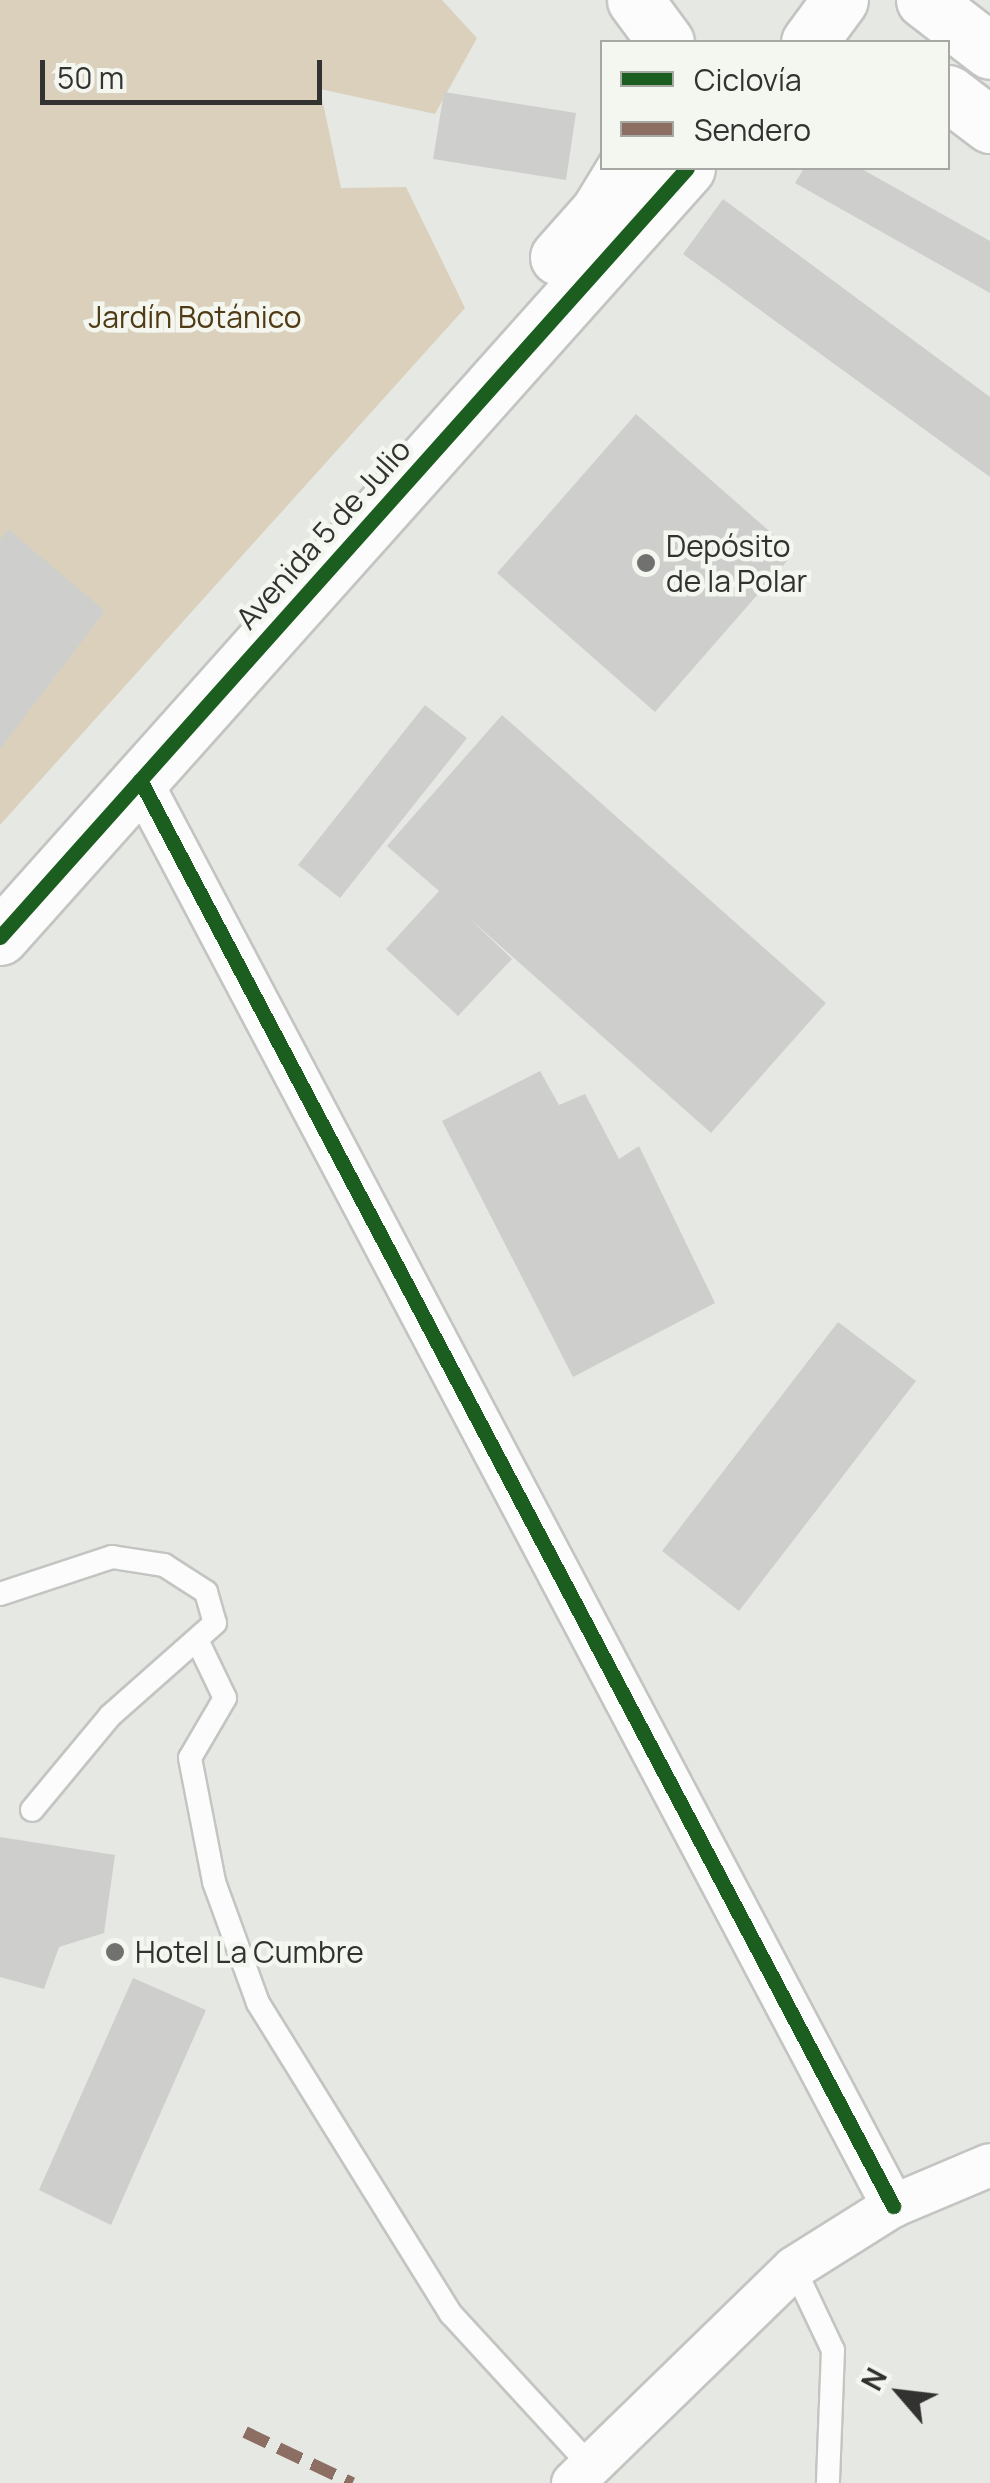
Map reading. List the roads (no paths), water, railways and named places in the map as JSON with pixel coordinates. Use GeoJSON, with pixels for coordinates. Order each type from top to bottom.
{"type":"FeatureCollection","features":[{"type":"Feature","properties":{"kind":"street"},"geometry":{"type":"LineString","coordinates":[[810,40],[840,0]]}},
{"type":"Feature","properties":{"kind":"street"},"geometry":{"type":"LineString","coordinates":[[924,0],[990,51]]}},
{"type":"Feature","properties":{"kind":"street"},"geometry":{"type":"LineString","coordinates":[[950,95],[990,124]]}},
{"type":"Feature","properties":{"kind":"street","name":"Avenida 5 de Julio"},"geometry":{"type":"LineString","coordinates":[[0,882],[598,212],[624,170]]}},
{"type":"Feature","properties":{"kind":"street","name":"Avenida 5 de Julio"},"geometry":{"type":"LineString","coordinates":[[0,937],[685,170]]}},
{"type":"Feature","properties":{"kind":"street"},"geometry":{"type":"LineString","coordinates":[[140,780],[893,2206]]}},
{"type":"Feature","properties":{"kind":"street"},"geometry":{"type":"LineString","coordinates":[[581,2474],[794,2268],[893,2206],[990,2165]]}},
{"type":"Feature","properties":{"kind":"lane"},"geometry":{"type":"LineString","coordinates":[[0,1594],[112,1556],[164,1565],[206,1592],[216,1623],[110,1716],[32,1810]]}},
{"type":"Feature","properties":{"kind":"lane"},"geometry":{"type":"LineString","coordinates":[[198,1642],[226,1698],[190,1758],[214,1882],[258,2004],[451,2314],[581,2474]]}},
{"type":"Feature","properties":{"kind":"lane"},"geometry":{"type":"LineString","coordinates":[[794,2268],[832,2350],[828,2483]]}},
{"type":"Feature","properties":{"kind":"place","name":"Depósito de la Polar"},"geometry":{"type":"Point","coordinates":[646,563]}},
{"type":"Feature","properties":{"kind":"place","name":"Hotel La Cumbre"},"geometry":{"type":"Point","coordinates":[115,1952]}},
{"type":"Feature","properties":{"kind":"park label","name":"Jardín Botánico"},"geometry":{"type":"Point","coordinates":[195,317]}}]}
